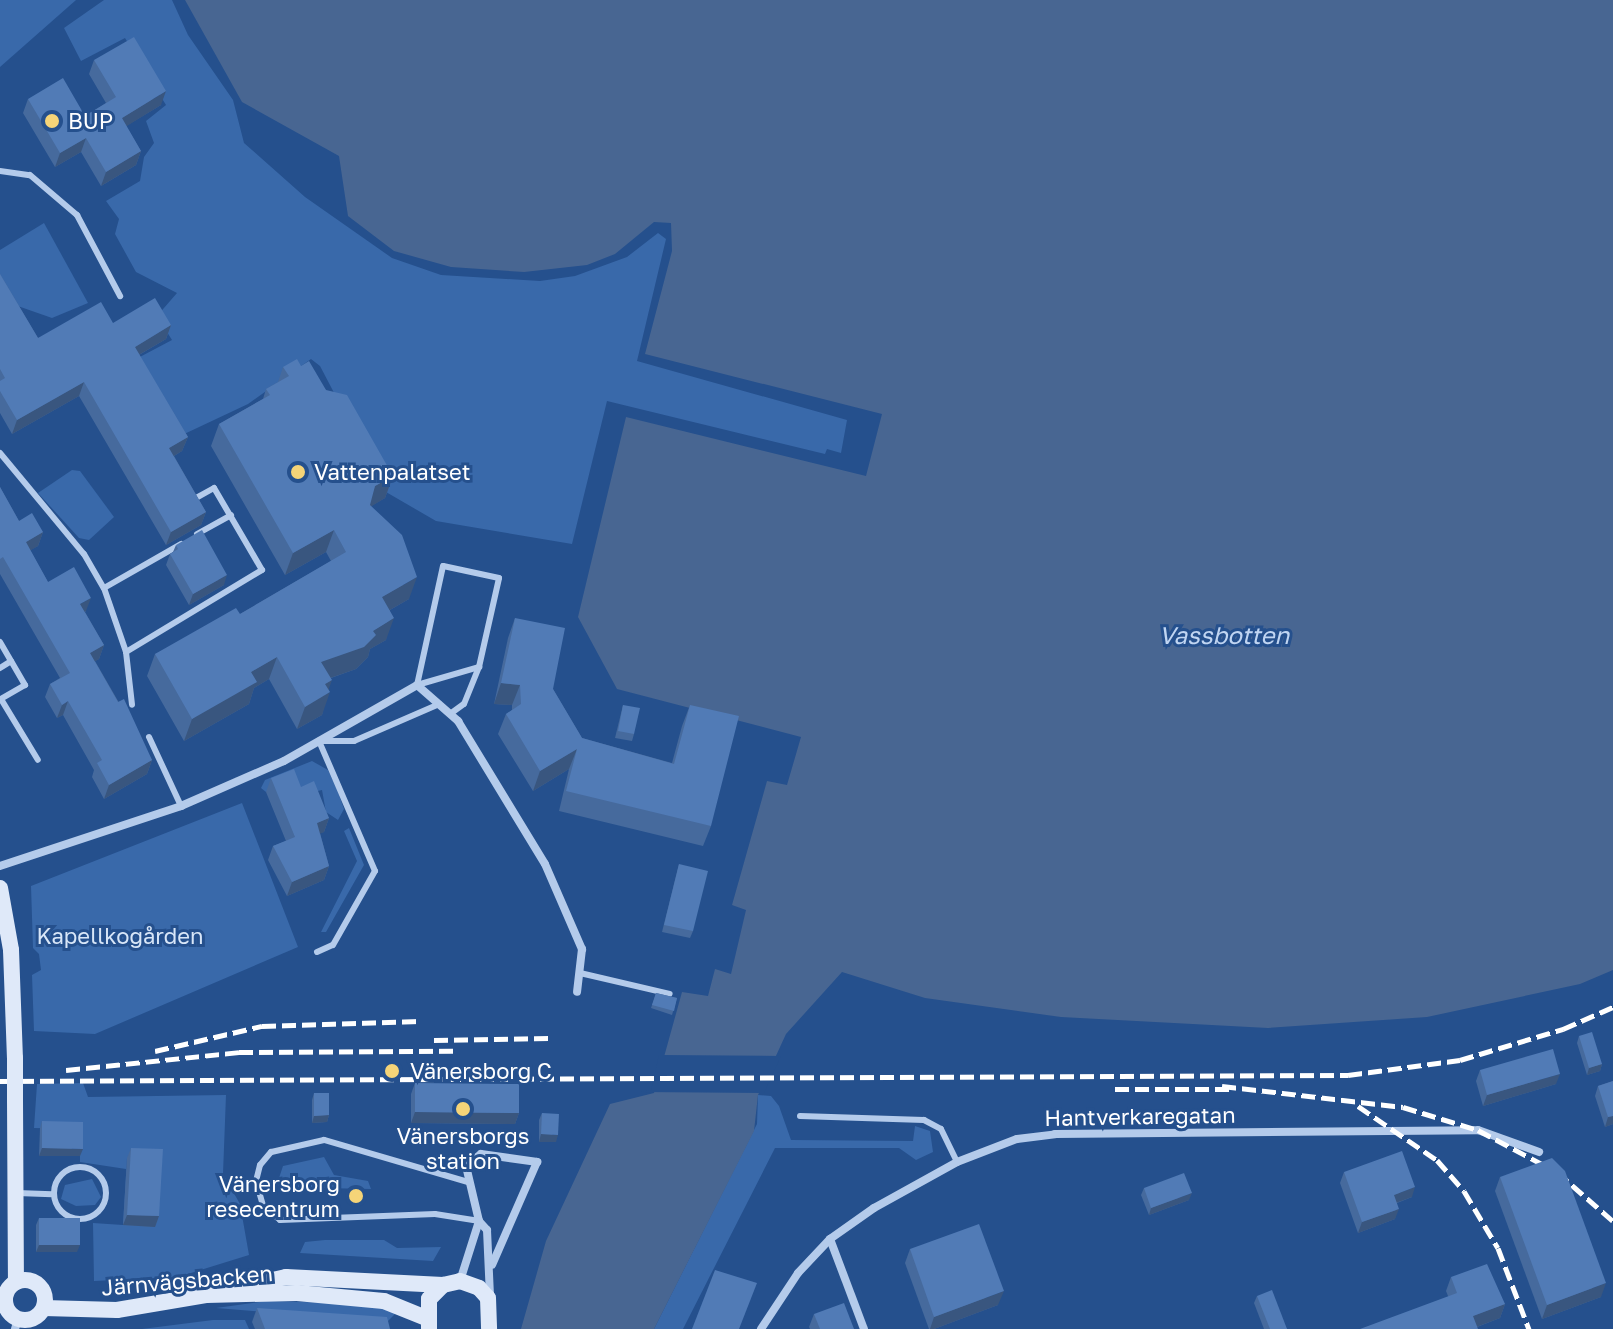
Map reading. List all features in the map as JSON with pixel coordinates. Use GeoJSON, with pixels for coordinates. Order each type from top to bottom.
{"type":"FeatureCollection","features":[{"type":"Feature","properties":{"kind":"main road"},"geometry":{"type":"LineString","coordinates":[[0,888],[11,950],[15,1058],[10,1108],[16,1282],[5,1301],[16,1324],[33,1318],[44,1308],[39,1285],[16,1282]]}},
{"type":"Feature","properties":{"kind":"main road"},"geometry":{"type":"LineString","coordinates":[[206,1295],[286,1277],[452,1283],[479,1288],[506,1329]]}},
{"type":"Feature","properties":{"kind":"main road"},"geometry":{"type":"LineString","coordinates":[[428,1326],[429,1299],[452,1283]]}},
{"type":"Feature","properties":{"kind":"main road","name":"Järnvägsbacken"},"geometry":{"type":"LineString","coordinates":[[44,1308],[129,1309],[206,1295],[297,1293],[384,1301],[428,1326]]}},
{"type":"Feature","properties":{"kind":"main road"},"geometry":{"type":"LineString","coordinates":[[489,1329],[491,1308]]}},
{"type":"Feature","properties":{"kind":"street"},"geometry":{"type":"LineString","coordinates":[[0,866],[181,806],[319,741],[417,685],[450,714],[545,864],[582,949],[577,992]]}},
{"type":"Feature","properties":{"kind":"street","name":"Hantverkaregatan"},"geometry":{"type":"LineString","coordinates":[[761,1329],[798,1273],[830,1239],[874,1208],[957,1162],[1017,1139],[1055,1134],[1478,1130],[1539,1152]]}},
{"type":"Feature","properties":{"kind":"street"},"geometry":{"type":"LineString","coordinates":[[491,1308],[492,1265],[487,1230],[479,1221],[466,1166],[481,1154],[537,1162],[492,1265]]}},
{"type":"Feature","properties":{"kind":"street"},"geometry":{"type":"LineString","coordinates":[[452,1283],[479,1221]]}},
{"type":"Feature","properties":{"kind":"street"},"geometry":{"type":"LineString","coordinates":[[830,1239],[864,1329]]}},
{"type":"Feature","properties":{"kind":"lane"},"geometry":{"type":"LineString","coordinates":[[0,171],[30,175],[77,215],[120,296]]}},
{"type":"Feature","properties":{"kind":"lane"},"geometry":{"type":"LineString","coordinates":[[0,453],[84,554],[104,588],[126,652],[132,705]]}},
{"type":"Feature","properties":{"kind":"lane"},"geometry":{"type":"LineString","coordinates":[[126,652],[262,570],[214,488],[192,500]]}},
{"type":"Feature","properties":{"kind":"lane"},"geometry":{"type":"LineString","coordinates":[[104,588],[231,515]]}},
{"type":"Feature","properties":{"kind":"lane"},"geometry":{"type":"LineString","coordinates":[[450,714],[464,704],[479,667],[499,578],[443,566],[417,685],[479,667]]}},
{"type":"Feature","properties":{"kind":"lane"},"geometry":{"type":"LineString","coordinates":[[0,642],[25,685],[1,699],[38,760]]}},
{"type":"Feature","properties":{"kind":"lane"},"geometry":{"type":"LineString","coordinates":[[0,668],[11,661]]}},
{"type":"Feature","properties":{"kind":"lane"},"geometry":{"type":"LineString","coordinates":[[317,952],[333,945],[375,871],[319,741],[354,741],[439,704]]}},
{"type":"Feature","properties":{"kind":"lane"},"geometry":{"type":"LineString","coordinates":[[149,737],[181,806]]}},
{"type":"Feature","properties":{"kind":"lane"},"geometry":{"type":"LineString","coordinates":[[580,973],[670,994]]}},
{"type":"Feature","properties":{"kind":"lane"},"geometry":{"type":"LineString","coordinates":[[800,1116],[924,1120],[941,1129],[957,1162]]}},
{"type":"Feature","properties":{"kind":"lane"},"geometry":{"type":"LineString","coordinates":[[468,1182],[324,1140],[271,1152],[260,1165],[256,1181],[263,1206],[280,1220],[435,1214],[479,1221]]}},
{"type":"Feature","properties":{"kind":"lane"},"geometry":{"type":"LineString","coordinates":[[83,1169],[103,1176],[107,1189],[101,1211],[87,1216],[64,1213],[52,1194],[63,1174],[83,1169]]}},
{"type":"Feature","properties":{"kind":"lane"},"geometry":{"type":"LineString","coordinates":[[13,1193],[52,1194]]}},
{"type":"Feature","properties":{"kind":"green space"},"geometry":{"type":"Polygon","coordinates":[[[0,0],[76,0],[0,67],[0,0]]]}},
{"type":"Feature","properties":{"kind":"green space"},"geometry":{"type":"Polygon","coordinates":[[[104,0],[172,0],[188,35],[233,100],[244,143],[305,197],[392,258],[441,275],[540,281],[575,276],[627,257],[658,233],[666,239],[637,361],[847,420],[841,453],[827,449],[825,454],[607,401],[572,544],[436,521],[386,492],[320,366],[311,359],[248,404],[180,436],[136,359],[172,340],[157,316],[177,293],[136,272],[115,234],[119,219],[106,201],[140,181],[144,157],[154,143],[146,121],[166,105],[125,38],[81,61],[64,28],[104,0]]]}},
{"type":"Feature","properties":{"kind":"green space"},"geometry":{"type":"Polygon","coordinates":[[[44,223],[88,303],[52,318],[12,304],[0,285],[0,250],[44,223]]]}},
{"type":"Feature","properties":{"kind":"green space"},"geometry":{"type":"Polygon","coordinates":[[[72,470],[80,471],[114,517],[89,540],[79,538],[38,493],[72,470]]]}},
{"type":"Feature","properties":{"kind":"green space"},"geometry":{"type":"Polygon","coordinates":[[[312,761],[328,770],[337,789],[344,809],[338,820],[326,812],[322,790],[297,796],[289,783],[266,792],[261,788],[265,780],[312,761]]]}},
{"type":"Feature","properties":{"kind":"green space","name":"Kapellkogården"},"geometry":{"type":"Polygon","coordinates":[[[242,803],[298,947],[95,1034],[34,1031],[32,975],[41,970],[39,954],[33,948],[31,886],[242,803]]]}},
{"type":"Feature","properties":{"kind":"green space"},"geometry":{"type":"Polygon","coordinates":[[[349,828],[364,865],[326,932],[321,932],[357,861],[344,831],[349,828]]]}},
{"type":"Feature","properties":{"kind":"green space"},"geometry":{"type":"Polygon","coordinates":[[[83,1083],[88,1097],[226,1095],[223,1174],[240,1204],[249,1255],[178,1277],[94,1281],[93,1223],[123,1225],[127,1158],[126,1169],[80,1162],[80,1129],[34,1128],[37,1084],[83,1083]]]}},
{"type":"Feature","properties":{"kind":"green space"},"geometry":{"type":"Polygon","coordinates":[[[758,1095],[771,1096],[779,1106],[791,1140],[913,1141],[915,1126],[930,1131],[933,1152],[916,1160],[899,1148],[775,1148],[683,1329],[654,1329],[757,1124],[758,1095]]]}},
{"type":"Feature","properties":{"kind":"green space"},"geometry":{"type":"Polygon","coordinates":[[[324,1157],[334,1175],[368,1181],[371,1189],[276,1187],[283,1166],[324,1157]]]}},
{"type":"Feature","properties":{"kind":"green space"},"geometry":{"type":"Polygon","coordinates":[[[92,1179],[101,1197],[95,1205],[76,1206],[61,1199],[65,1185],[92,1179]]]}},
{"type":"Feature","properties":{"kind":"green space"},"geometry":{"type":"Polygon","coordinates":[[[384,1240],[397,1248],[441,1247],[433,1261],[300,1253],[305,1242],[384,1240]]]}},
{"type":"Feature","properties":{"kind":"green space"},"geometry":{"type":"Polygon","coordinates":[[[266,1301],[342,1303],[396,1309],[387,1322],[216,1308],[266,1301]]]}},
{"type":"Feature","properties":{"kind":"green space"},"geometry":{"type":"Polygon","coordinates":[[[213,1320],[245,1320],[249,1329],[142,1329],[213,1320]]]}},
{"type":"Feature","properties":{"kind":"water","name":"Vassbotten"},"geometry":{"type":"Polygon","coordinates":[[[185,0],[1613,0],[1613,970],[1580,984],[1427,1017],[1268,1028],[1061,1017],[925,998],[842,972],[786,1034],[758,1095],[754,1131],[654,1329],[521,1329],[546,1241],[610,1104],[654,1093],[682,992],[708,996],[715,969],[731,974],[746,910],[732,905],[767,781],[787,785],[801,737],[617,689],[578,617],[626,417],[866,476],[882,414],[645,354],[672,251],[671,223],[654,222],[615,254],[587,265],[524,272],[451,267],[394,251],[348,216],[339,156],[242,102],[185,0]]]}},
{"type":"Feature","properties":{"kind":"pier"},"geometry":{"type":"Polygon","coordinates":[[[659,1055],[781,1056],[764,1093],[641,1092],[651,1090],[659,1055]]]}},
{"type":"Feature","properties":{"kind":"building","name":"BUP"},"geometry":{"type":"Polygon","coordinates":[[[134,37],[166,91],[122,118],[141,151],[106,172],[86,138],[60,153],[28,99],[63,78],[85,116],[116,97],[94,60],[134,37]]]}},
{"type":"Feature","properties":{"kind":"building"},"geometry":{"type":"Polygon","coordinates":[[[0,274],[38,338],[101,302],[113,323],[155,298],[171,325],[135,347],[188,437],[169,448],[206,512],[171,532],[84,382],[17,420],[0,391],[0,381],[5,378],[0,369],[0,274]]]}},
{"type":"Feature","properties":{"kind":"building"},"geometry":{"type":"Polygon","coordinates":[[[297,359],[301,366],[309,361],[326,390],[347,395],[393,476],[375,486],[370,505],[402,535],[417,577],[382,597],[394,618],[373,631],[376,635],[364,647],[321,662],[332,680],[325,684],[330,692],[305,707],[277,657],[251,672],[257,682],[192,719],[155,654],[236,608],[240,614],[346,552],[334,530],[293,553],[219,424],[270,395],[266,389],[289,376],[283,367],[297,359]]]}},
{"type":"Feature","properties":{"kind":"building"},"geometry":{"type":"Polygon","coordinates":[[[0,487],[19,521],[32,513],[43,532],[26,542],[48,582],[74,567],[91,598],[80,604],[104,645],[90,653],[118,702],[124,699],[152,760],[109,785],[97,763],[102,760],[68,701],[62,705],[50,684],[70,673],[3,557],[0,559],[0,487]]]}},
{"type":"Feature","properties":{"kind":"building"},"geometry":{"type":"Polygon","coordinates":[[[202,530],[227,575],[193,594],[170,554],[178,549],[176,545],[202,530]]]}},
{"type":"Feature","properties":{"kind":"building"},"geometry":{"type":"Polygon","coordinates":[[[515,618],[565,628],[553,689],[582,738],[674,764],[690,705],[739,716],[711,826],[566,791],[577,749],[540,771],[506,714],[521,704],[520,685],[501,683],[515,618]]]}},
{"type":"Feature","properties":{"kind":"building"},"geometry":{"type":"Polygon","coordinates":[[[623,705],[640,708],[634,734],[618,731],[623,705]]]}},
{"type":"Feature","properties":{"kind":"building"},"geometry":{"type":"Polygon","coordinates":[[[294,769],[301,787],[314,781],[329,818],[317,823],[329,866],[292,882],[273,846],[295,837],[271,778],[294,769]]]}},
{"type":"Feature","properties":{"kind":"building"},"geometry":{"type":"Polygon","coordinates":[[[679,864],[708,871],[693,931],[664,925],[679,864]]]}},
{"type":"Feature","properties":{"kind":"building"},"geometry":{"type":"Polygon","coordinates":[[[656,993],[677,998],[674,1011],[652,1005],[656,993]]]}},
{"type":"Feature","properties":{"kind":"building"},"geometry":{"type":"Polygon","coordinates":[[[1592,1032],[1602,1064],[1589,1068],[1579,1036],[1592,1032]]]}},
{"type":"Feature","properties":{"kind":"building"},"geometry":{"type":"Polygon","coordinates":[[[1553,1049],[1560,1074],[1487,1095],[1480,1070],[1553,1049]]]}},
{"type":"Feature","properties":{"kind":"building"},"geometry":{"type":"Polygon","coordinates":[[[1613,1081],[1613,1116],[1608,1117],[1598,1086],[1613,1081]]]}},
{"type":"Feature","properties":{"kind":"building","name":"Vänersborgs station"},"geometry":{"type":"Polygon","coordinates":[[[415,1083],[519,1084],[519,1113],[415,1112],[415,1083]]]}},
{"type":"Feature","properties":{"kind":"building"},"geometry":{"type":"Polygon","coordinates":[[[314,1093],[329,1093],[329,1115],[314,1116],[314,1093]]]}},
{"type":"Feature","properties":{"kind":"building"},"geometry":{"type":"Polygon","coordinates":[[[542,1113],[559,1114],[558,1135],[541,1134],[542,1113]]]}},
{"type":"Feature","properties":{"kind":"building"},"geometry":{"type":"Polygon","coordinates":[[[42,1121],[83,1122],[83,1149],[42,1148],[42,1121]]]}},
{"type":"Feature","properties":{"kind":"building"},"geometry":{"type":"Polygon","coordinates":[[[131,1148],[163,1149],[159,1216],[127,1215],[131,1148]]]}},
{"type":"Feature","properties":{"kind":"building"},"geometry":{"type":"Polygon","coordinates":[[[1402,1151],[1415,1187],[1394,1195],[1399,1209],[1362,1222],[1344,1172],[1402,1151]]]}},
{"type":"Feature","properties":{"kind":"building"},"geometry":{"type":"Polygon","coordinates":[[[1552,1158],[1565,1171],[1606,1283],[1547,1305],[1500,1177],[1552,1158]]]}},
{"type":"Feature","properties":{"kind":"building"},"geometry":{"type":"Polygon","coordinates":[[[1184,1173],[1192,1193],[1151,1208],[1144,1188],[1184,1173]]]}},
{"type":"Feature","properties":{"kind":"building"},"geometry":{"type":"Polygon","coordinates":[[[39,1218],[80,1218],[80,1245],[39,1245],[39,1218]]]}},
{"type":"Feature","properties":{"kind":"building"},"geometry":{"type":"Polygon","coordinates":[[[979,1224],[1004,1291],[934,1317],[910,1249],[979,1224]]]}},
{"type":"Feature","properties":{"kind":"building"},"geometry":{"type":"Polygon","coordinates":[[[1487,1264],[1505,1304],[1473,1316],[1478,1329],[1360,1329],[1457,1293],[1451,1277],[1487,1264]]]}},
{"type":"Feature","properties":{"kind":"building"},"geometry":{"type":"Polygon","coordinates":[[[715,1270],[757,1283],[739,1329],[692,1329],[715,1270]]]}},
{"type":"Feature","properties":{"kind":"building"},"geometry":{"type":"Polygon","coordinates":[[[1272,1290],[1287,1329],[1270,1329],[1257,1296],[1272,1290]]]}},
{"type":"Feature","properties":{"kind":"building"},"geometry":{"type":"Polygon","coordinates":[[[844,1303],[854,1329],[820,1329],[814,1314],[844,1303]]]}},
{"type":"Feature","properties":{"kind":"building"},"geometry":{"type":"Polygon","coordinates":[[[257,1308],[387,1317],[390,1329],[265,1329],[257,1308]]]}},
{"type":"Feature","properties":{"kind":"railway"},"geometry":{"type":"LineString","coordinates":[[0,1081],[1348,1075],[1460,1060],[1563,1029],[1613,1007]]}},
{"type":"Feature","properties":{"kind":"railway"},"geometry":{"type":"LineString","coordinates":[[155,1051],[262,1026],[420,1021]]}},
{"type":"Feature","properties":{"kind":"railway"},"geometry":{"type":"LineString","coordinates":[[434,1040],[549,1038]]}},
{"type":"Feature","properties":{"kind":"railway"},"geometry":{"type":"LineString","coordinates":[[66,1070],[239,1052],[454,1051]]}},
{"type":"Feature","properties":{"kind":"railway"},"geometry":{"type":"LineString","coordinates":[[1222,1086],[1403,1107],[1478,1130],[1557,1172],[1613,1221]]}},
{"type":"Feature","properties":{"kind":"railway"},"geometry":{"type":"LineString","coordinates":[[1115,1089],[1231,1089]]}},
{"type":"Feature","properties":{"kind":"railway"},"geometry":{"type":"LineString","coordinates":[[1358,1106],[1437,1160],[1464,1191],[1498,1248],[1529,1329]]}},
{"type":"Feature","properties":{"kind":"place","name":"BUP"},"geometry":{"type":"Point","coordinates":[52,121]}},
{"type":"Feature","properties":{"kind":"place","name":"Vattenpalatset"},"geometry":{"type":"Point","coordinates":[298,472]}},
{"type":"Feature","properties":{"kind":"place","name":"Vänersborg C"},"geometry":{"type":"Point","coordinates":[392,1071]}},
{"type":"Feature","properties":{"kind":"place","name":"Vänersborgs station"},"geometry":{"type":"Point","coordinates":[463,1109]}},
{"type":"Feature","properties":{"kind":"place","name":"Vänersborg resecentrum"},"geometry":{"type":"Point","coordinates":[356,1196]}}]}
